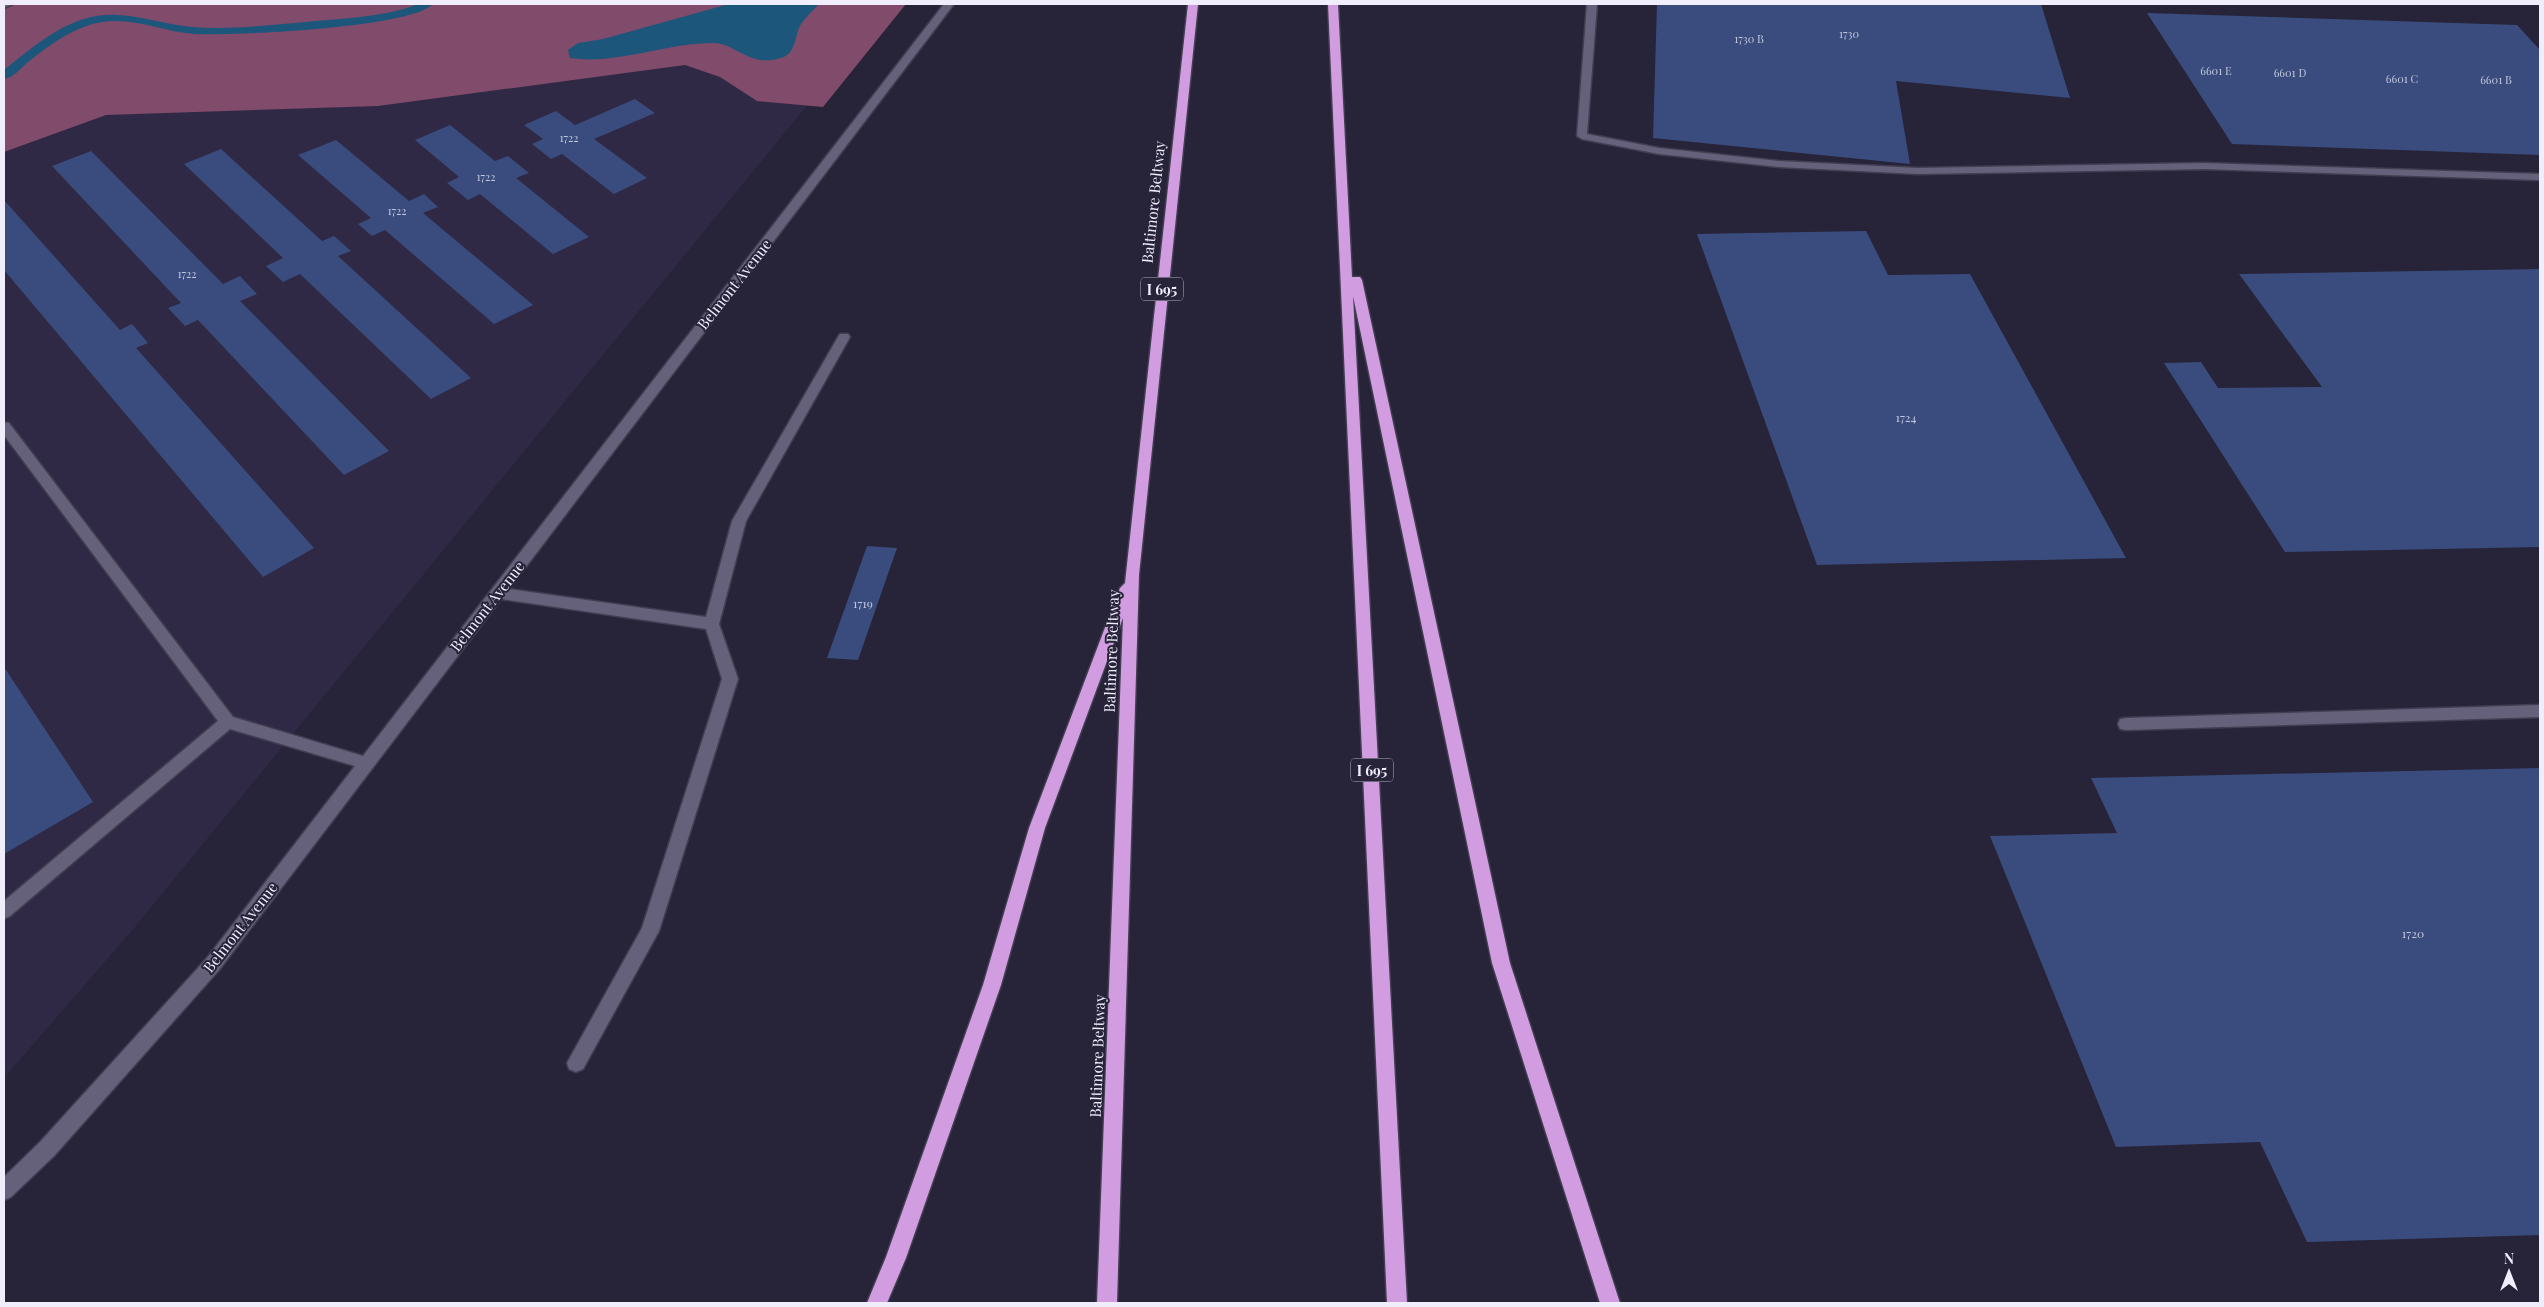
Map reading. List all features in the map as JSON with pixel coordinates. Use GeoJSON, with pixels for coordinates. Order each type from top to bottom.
{"type":"FeatureCollection","features":[{"type":"Feature","properties":{"kind":"highway","name":"Baltimore Beltway"},"geometry":{"type":"LineString","coordinates":[[1107,1303],[1132,574],[1193,4]]}},
{"type":"Feature","properties":{"kind":"highway","name":"I 695"},"geometry":{"type":"LineString","coordinates":[[1333,4],[1346,236],[1397,1303]]}},
{"type":"Feature","properties":{"kind":"highway"},"geometry":{"type":"LineString","coordinates":[[1346,236],[1501,963],[1610,1303]]}},
{"type":"Feature","properties":{"kind":"highway"},"geometry":{"type":"LineString","coordinates":[[877,1303],[896,1258],[992,985],[1037,828],[1132,574]]}},
{"type":"Feature","properties":{"kind":"street","name":"Belmont Avenue"},"geometry":{"type":"LineString","coordinates":[[4,1190],[47,1148],[213,964],[949,4]]}},
{"type":"Feature","properties":{"kind":"street"},"geometry":{"type":"LineString","coordinates":[[1592,4],[1582,136],[1659,151],[1779,164],[1918,171],[2204,166],[2540,177]]}},
{"type":"Feature","properties":{"kind":"street"},"geometry":{"type":"LineString","coordinates":[[576,1063],[650,931],[727,689],[730,679],[712,624],[739,520],[844,337]]}},
{"type":"Feature","properties":{"kind":"street"},"geometry":{"type":"LineString","coordinates":[[4,426],[228,722],[366,763]]}},
{"type":"Feature","properties":{"kind":"street"},"geometry":{"type":"LineString","coordinates":[[497,592],[712,624]]}},
{"type":"Feature","properties":{"kind":"street"},"geometry":{"type":"LineString","coordinates":[[2126,724],[2540,711]]}},
{"type":"Feature","properties":{"kind":"street"},"geometry":{"type":"LineString","coordinates":[[4,911],[228,722]]}},
{"type":"Feature","properties":{"kind":"shaded area"},"geometry":{"type":"Polygon","coordinates":[[[4,4],[906,4],[823,107],[757,101],[720,77],[685,65],[378,106],[106,115],[4,152],[4,4]]]}},
{"type":"Feature","properties":{"kind":"shaded area"},"geometry":{"type":"Polygon","coordinates":[[[890,4],[135,927],[4,1078],[4,99],[890,4]]]}},
{"type":"Feature","properties":{"kind":"water"},"geometry":{"type":"Polygon","coordinates":[[[729,4],[819,4],[801,24],[790,53],[781,58],[760,60],[751,58],[721,44],[713,43],[677,46],[605,59],[570,58],[568,50],[578,43],[603,39],[729,4]]]}},
{"type":"Feature","properties":{"kind":"building"},"geometry":{"type":"Polygon","coordinates":[[[1657,4],[2041,4],[2070,98],[1896,81],[1910,164],[1653,138],[1657,4]]]}},
{"type":"Feature","properties":{"kind":"building"},"geometry":{"type":"Polygon","coordinates":[[[2147,13],[2517,25],[2540,50],[2540,155],[2232,144],[2147,13]]]}},
{"type":"Feature","properties":{"kind":"building"},"geometry":{"type":"Polygon","coordinates":[[[635,99],[655,113],[594,139],[647,178],[614,194],[562,154],[551,159],[532,144],[543,139],[524,125],[556,111],[575,125],[635,99]]]}},
{"type":"Feature","properties":{"kind":"building"},"geometry":{"type":"Polygon","coordinates":[[[450,125],[495,161],[508,156],[529,173],[516,178],[589,237],[553,254],[480,194],[468,200],[447,183],[459,177],[415,140],[450,125]]]}},
{"type":"Feature","properties":{"kind":"building"},"geometry":{"type":"Polygon","coordinates":[[[336,140],[409,201],[424,194],[438,207],[423,213],[533,305],[494,324],[385,230],[372,236],[358,224],[371,218],[298,155],[336,140]]]}},
{"type":"Feature","properties":{"kind":"building"},"geometry":{"type":"Polygon","coordinates":[[[221,149],[322,241],[334,236],[351,251],[338,256],[471,378],[431,399],[300,274],[283,282],[266,266],[283,258],[184,164],[221,149]]]}},
{"type":"Feature","properties":{"kind":"building"},"geometry":{"type":"Polygon","coordinates":[[[91,151],[223,284],[240,276],[257,294],[240,301],[389,451],[344,475],[198,320],[185,326],[168,308],[181,303],[52,166],[91,151]]]}},
{"type":"Feature","properties":{"kind":"building"},"geometry":{"type":"Polygon","coordinates":[[[4,200],[120,330],[132,324],[148,343],[136,348],[314,548],[263,577],[4,270],[4,200]]]}},
{"type":"Feature","properties":{"kind":"building"},"geometry":{"type":"Polygon","coordinates":[[[1866,231],[1888,275],[1970,274],[2126,558],[1817,565],[1697,234],[1866,231]]]}},
{"type":"Feature","properties":{"kind":"building"},"geometry":{"type":"Polygon","coordinates":[[[2540,269],[2540,547],[2285,552],[2164,363],[2201,362],[2218,388],[2322,387],[2239,274],[2540,269]]]}},
{"type":"Feature","properties":{"kind":"building"},"geometry":{"type":"Polygon","coordinates":[[[867,546],[897,548],[858,660],[827,658],[867,546]]]}},
{"type":"Feature","properties":{"kind":"building"},"geometry":{"type":"Polygon","coordinates":[[[4,667],[93,802],[4,854],[4,667]]]}},
{"type":"Feature","properties":{"kind":"building"},"geometry":{"type":"Polygon","coordinates":[[[2540,768],[2540,1235],[2307,1242],[2260,1142],[2116,1147],[1990,836],[2117,833],[2091,778],[2540,768]]]}},
{"type":"Feature","properties":{"kind":"waterway"},"geometry":{"type":"LineString","coordinates":[[4,76],[55,37],[78,25],[104,18],[126,18],[179,29],[210,31],[242,30],[383,17],[413,10],[427,4]]}}]}
